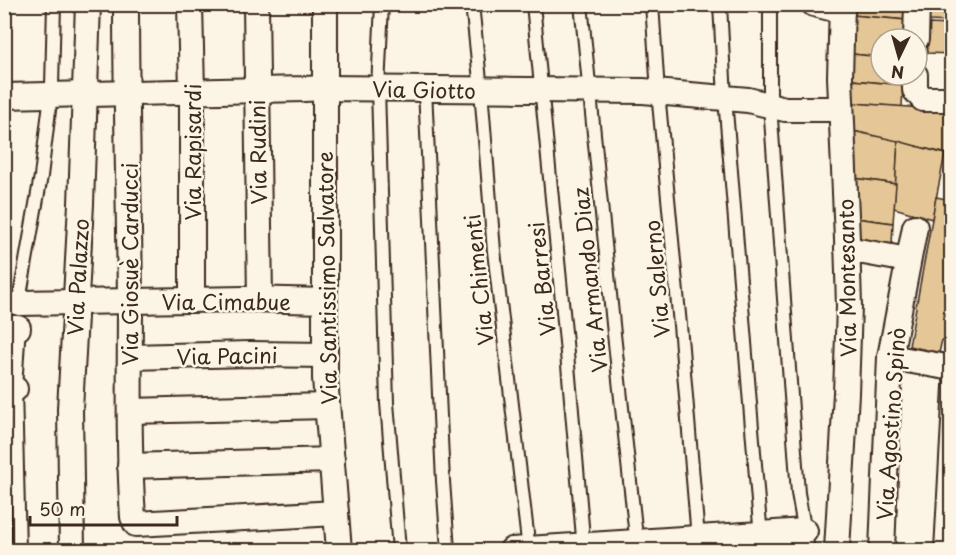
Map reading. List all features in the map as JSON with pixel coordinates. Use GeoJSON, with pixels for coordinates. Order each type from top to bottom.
{"type":"FeatureCollection","features":[{"type":"Feature","properties":{"kind":"street","name":"Via Palazzo"},"geometry":{"type":"LineString","coordinates":[[72,550],[70,410],[81,204],[88,4]]}},
{"type":"Feature","properties":{"kind":"street","name":"Via Giosuè Carducci"},"geometry":{"type":"LineString","coordinates":[[126,4],[130,466],[133,518],[136,524],[336,513]]}},
{"type":"Feature","properties":{"kind":"street","name":"Via Rapisardi"},"geometry":{"type":"LineString","coordinates":[[190,4],[192,300]]}},
{"type":"Feature","properties":{"kind":"street","name":"Via Rudini"},"geometry":{"type":"LineString","coordinates":[[256,4],[260,299]]}},
{"type":"Feature","properties":{"kind":"street","name":"Via Santissimo Salvatore"},"geometry":{"type":"LineString","coordinates":[[325,4],[325,378],[339,550]]}},
{"type":"Feature","properties":{"kind":"street"},"geometry":{"type":"LineString","coordinates":[[814,4],[842,8]]}},
{"type":"Feature","properties":{"kind":"street"},"geometry":{"type":"LineString","coordinates":[[916,27],[917,4]]}},
{"type":"Feature","properties":{"kind":"street","name":"Via Montesanto"},"geometry":{"type":"LineString","coordinates":[[837,550],[849,306],[840,77],[842,8]]}},
{"type":"Feature","properties":{"kind":"street"},"geometry":{"type":"LineString","coordinates":[[915,87],[923,99],[951,99]]}},
{"type":"Feature","properties":{"kind":"street","name":"Via Giotto"},"geometry":{"type":"LineString","coordinates":[[4,96],[324,88],[541,90],[658,92],[748,100],[785,109],[841,108]]}},
{"type":"Feature","properties":{"kind":"street","name":"Via Agostino Spinò"},"geometry":{"type":"LineString","coordinates":[[882,550],[890,357],[915,227]]}},
{"type":"Feature","properties":{"kind":"street"},"geometry":{"type":"LineString","coordinates":[[848,249],[908,260]]}},
{"type":"Feature","properties":{"kind":"street","name":"Via Cimabue"},"geometry":{"type":"LineString","coordinates":[[20,303],[260,299],[325,301]]}},
{"type":"Feature","properties":{"kind":"street","name":"Via Pacini"},"geometry":{"type":"LineString","coordinates":[[130,357],[325,355]]}},
{"type":"Feature","properties":{"kind":"street"},"geometry":{"type":"LineString","coordinates":[[890,357],[951,368]]}},
{"type":"Feature","properties":{"kind":"street"},"geometry":{"type":"LineString","coordinates":[[130,411],[327,406]]}},
{"type":"Feature","properties":{"kind":"street"},"geometry":{"type":"LineString","coordinates":[[130,466],[332,460]]}},
{"type":"Feature","properties":{"kind":"street"},"geometry":{"type":"LineString","coordinates":[[523,550],[806,541]]}},
{"type":"Feature","properties":{"kind":"lane"},"geometry":{"type":"LineString","coordinates":[[19,550],[10,389],[11,328],[20,303],[41,176],[51,96],[54,4]]}},
{"type":"Feature","properties":{"kind":"lane"},"geometry":{"type":"LineString","coordinates":[[382,4],[378,88],[387,403],[399,550]]}},
{"type":"Feature","properties":{"kind":"lane","name":"Via Chimenti"},"geometry":{"type":"LineString","coordinates":[[472,4],[523,550]]}},
{"type":"Feature","properties":{"kind":"lane","name":"Via Barresi"},"geometry":{"type":"LineString","coordinates":[[533,4],[584,548]]}},
{"type":"Feature","properties":{"kind":"lane","name":"Via Armando Diaz"},"geometry":{"type":"LineString","coordinates":[[581,4],[637,547]]}},
{"type":"Feature","properties":{"kind":"lane","name":"Via Salerno"},"geometry":{"type":"LineString","coordinates":[[651,4],[698,544]]}},
{"type":"Feature","properties":{"kind":"lane"},"geometry":{"type":"LineString","coordinates":[[720,4],[725,98],[762,542]]}},
{"type":"Feature","properties":{"kind":"lane"},"geometry":{"type":"LineString","coordinates":[[771,4],[770,105],[798,493],[806,541]]}},
{"type":"Feature","properties":{"kind":"lane"},"geometry":{"type":"LineString","coordinates":[[425,89],[440,435],[448,550]]}},
{"type":"Feature","properties":{"kind":"lane"},"geometry":{"type":"LineString","coordinates":[[941,550],[951,368]]}},
{"type":"Feature","properties":{"kind":"building"},"geometry":{"type":"Polygon","coordinates":[[[852,4],[907,4],[906,20],[852,15],[852,4]]]}},
{"type":"Feature","properties":{"kind":"building"},"geometry":{"type":"Polygon","coordinates":[[[930,4],[952,4],[952,22],[929,21],[930,4]]]}},
{"type":"Feature","properties":{"kind":"building"},"geometry":{"type":"Polygon","coordinates":[[[852,15],[906,20],[906,27],[869,27],[869,56],[852,54],[852,15]]]}},
{"type":"Feature","properties":{"kind":"building"},"geometry":{"type":"Polygon","coordinates":[[[929,24],[952,25],[952,54],[929,53],[929,24]]]}},
{"type":"Feature","properties":{"kind":"building"},"geometry":{"type":"Polygon","coordinates":[[[852,54],[869,56],[869,82],[852,80],[852,54]]]}},
{"type":"Feature","properties":{"kind":"building"},"geometry":{"type":"Polygon","coordinates":[[[852,80],[869,82],[869,87],[903,87],[902,107],[852,103],[852,80]]]}},
{"type":"Feature","properties":{"kind":"building"},"geometry":{"type":"Polygon","coordinates":[[[852,103],[952,110],[952,155],[853,131],[852,103]]]}},
{"type":"Feature","properties":{"kind":"building"},"geometry":{"type":"Polygon","coordinates":[[[853,131],[898,141],[896,184],[854,178],[853,131]]]}},
{"type":"Feature","properties":{"kind":"building"},"geometry":{"type":"Polygon","coordinates":[[[898,141],[945,154],[932,219],[894,208],[898,141]]]}},
{"type":"Feature","properties":{"kind":"building"},"geometry":{"type":"Polygon","coordinates":[[[854,178],[896,184],[893,223],[855,218],[854,178]]]}},
{"type":"Feature","properties":{"kind":"building"},"geometry":{"type":"Polygon","coordinates":[[[936,197],[952,200],[952,286],[947,309],[952,310],[952,342],[942,340],[939,353],[909,346],[936,197]]]}},
{"type":"Feature","properties":{"kind":"building"},"geometry":{"type":"Polygon","coordinates":[[[855,218],[893,223],[892,245],[856,242],[855,218]]]}}]}
